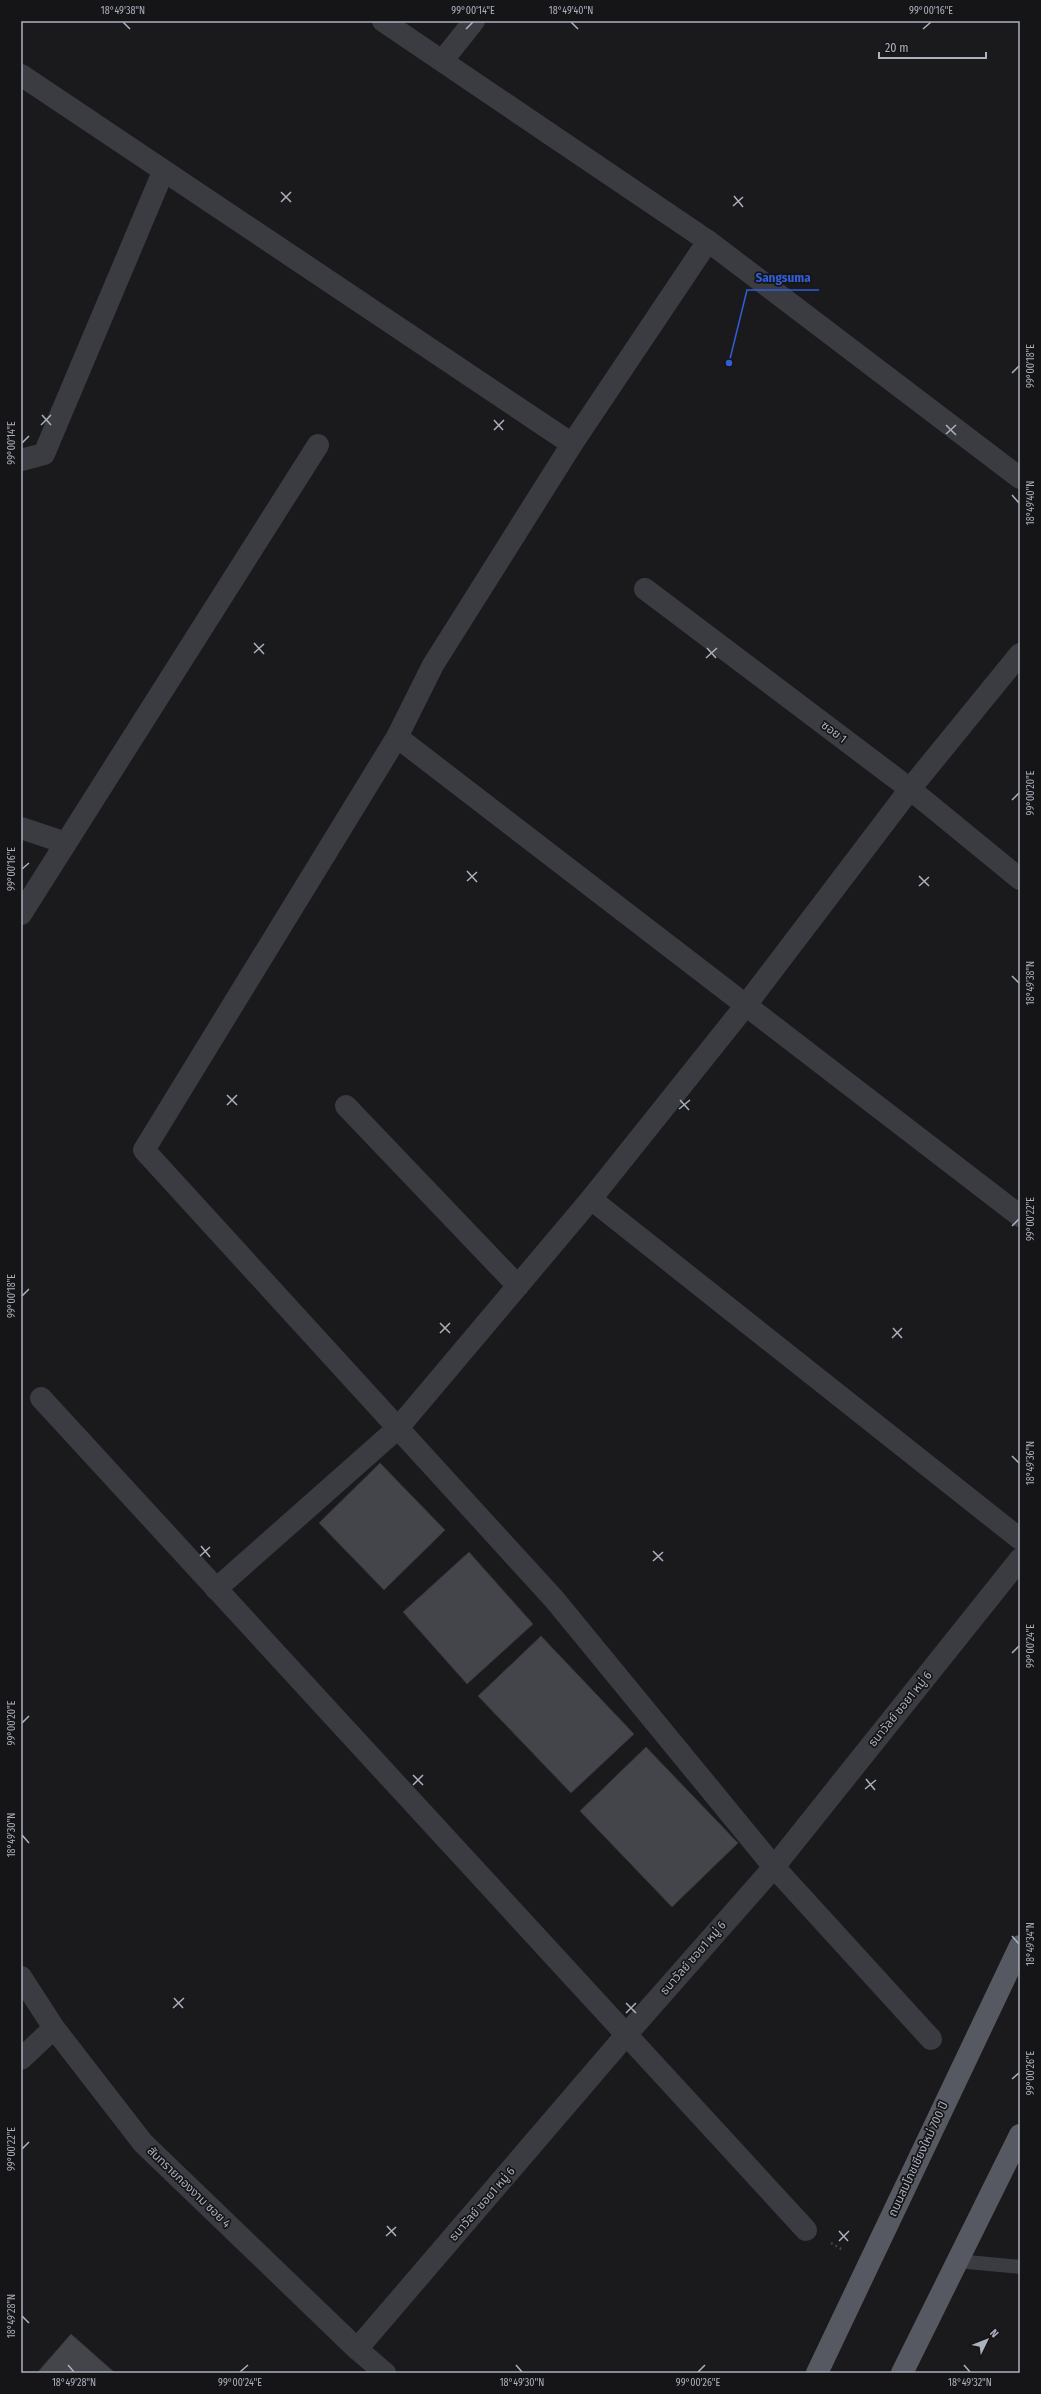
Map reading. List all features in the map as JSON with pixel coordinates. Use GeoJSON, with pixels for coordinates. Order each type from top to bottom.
{"type":"FeatureCollection","features":[{"type":"Feature","properties":{"kind":"main road","name":"ถนนสมโภชเชียงใหม่ 700 ปี"},"geometry":{"type":"LineString","coordinates":[[817,2373],[1020,1946]]}},
{"type":"Feature","properties":{"kind":"main road"},"geometry":{"type":"LineString","coordinates":[[902,2373],[1020,2135]]}},
{"type":"Feature","properties":{"kind":"street"},"geometry":{"type":"LineString","coordinates":[[382,21],[443,60],[708,241],[1020,478]]}},
{"type":"Feature","properties":{"kind":"street"},"geometry":{"type":"LineString","coordinates":[[443,60],[474,21]]}},
{"type":"Feature","properties":{"kind":"street"},"geometry":{"type":"LineString","coordinates":[[21,75],[572,444]]}},
{"type":"Feature","properties":{"kind":"street"},"geometry":{"type":"LineString","coordinates":[[21,460],[44,454],[164,172]]}},
{"type":"Feature","properties":{"kind":"street"},"geometry":{"type":"LineString","coordinates":[[708,241],[572,444],[433,665],[397,737],[144,1150],[554,1599],[774,1867],[931,2040]]}},
{"type":"Feature","properties":{"kind":"street"},"geometry":{"type":"LineString","coordinates":[[21,914],[318,445]]}},
{"type":"Feature","properties":{"kind":"street","name":"ซอย 1"},"geometry":{"type":"LineString","coordinates":[[645,589],[910,789],[1020,879]]}},
{"type":"Feature","properties":{"kind":"street"},"geometry":{"type":"LineString","coordinates":[[216,1589],[398,1428],[591,1199],[746,1005],[910,789],[1020,654]]}},
{"type":"Feature","properties":{"kind":"street"},"geometry":{"type":"LineString","coordinates":[[397,737],[1020,1216]]}},
{"type":"Feature","properties":{"kind":"street"},"geometry":{"type":"LineString","coordinates":[[21,828],[66,842]]}},
{"type":"Feature","properties":{"kind":"street"},"geometry":{"type":"LineString","coordinates":[[346,1106],[518,1286]]}},
{"type":"Feature","properties":{"kind":"street"},"geometry":{"type":"LineString","coordinates":[[591,1199],[1020,1540]]}},
{"type":"Feature","properties":{"kind":"street"},"geometry":{"type":"LineString","coordinates":[[41,1398],[806,2230]]}},
{"type":"Feature","properties":{"kind":"street","name":"ธนาวัลย์ ซอย1 หมู่ 6"},"geometry":{"type":"LineString","coordinates":[[357,2350],[626,2035],[774,1867],[1020,1559]]}},
{"type":"Feature","properties":{"kind":"street","name":"สันทรายกองงาม ซอย 4"},"geometry":{"type":"LineString","coordinates":[[21,1977],[54,2028],[143,2143],[357,2350],[386,2373]]}},
{"type":"Feature","properties":{"kind":"street"},"geometry":{"type":"LineString","coordinates":[[21,2059],[54,2028]]}},
{"type":"Feature","properties":{"kind":"lane"},"geometry":{"type":"LineString","coordinates":[[957,2261],[1020,2267]]}},
{"type":"Feature","properties":{"kind":"path"},"geometry":{"type":"LineString","coordinates":[[806,2230],[868,2263]]}},
{"type":"Feature","properties":{"kind":"building"},"geometry":{"type":"Polygon","coordinates":[[[380,1463],[445,1530],[384,1590],[319,1523],[380,1463]]]}},
{"type":"Feature","properties":{"kind":"building"},"geometry":{"type":"Polygon","coordinates":[[[469,1552],[533,1624],[467,1684],[403,1612],[469,1552]]]}},
{"type":"Feature","properties":{"kind":"building"},"geometry":{"type":"Polygon","coordinates":[[[541,1636],[634,1734],[571,1793],[478,1696],[541,1636]]]}},
{"type":"Feature","properties":{"kind":"building"},"geometry":{"type":"Polygon","coordinates":[[[646,1747],[738,1843],[672,1907],[580,1811],[646,1747]]]}},
{"type":"Feature","properties":{"kind":"building"},"geometry":{"type":"Polygon","coordinates":[[[71,2334],[115,2373],[37,2373],[71,2334]]]}},
{"type":"Feature","properties":{"kind":"place","name":"Sangsuma"},"geometry":{"type":"Point","coordinates":[729,363]}}]}
